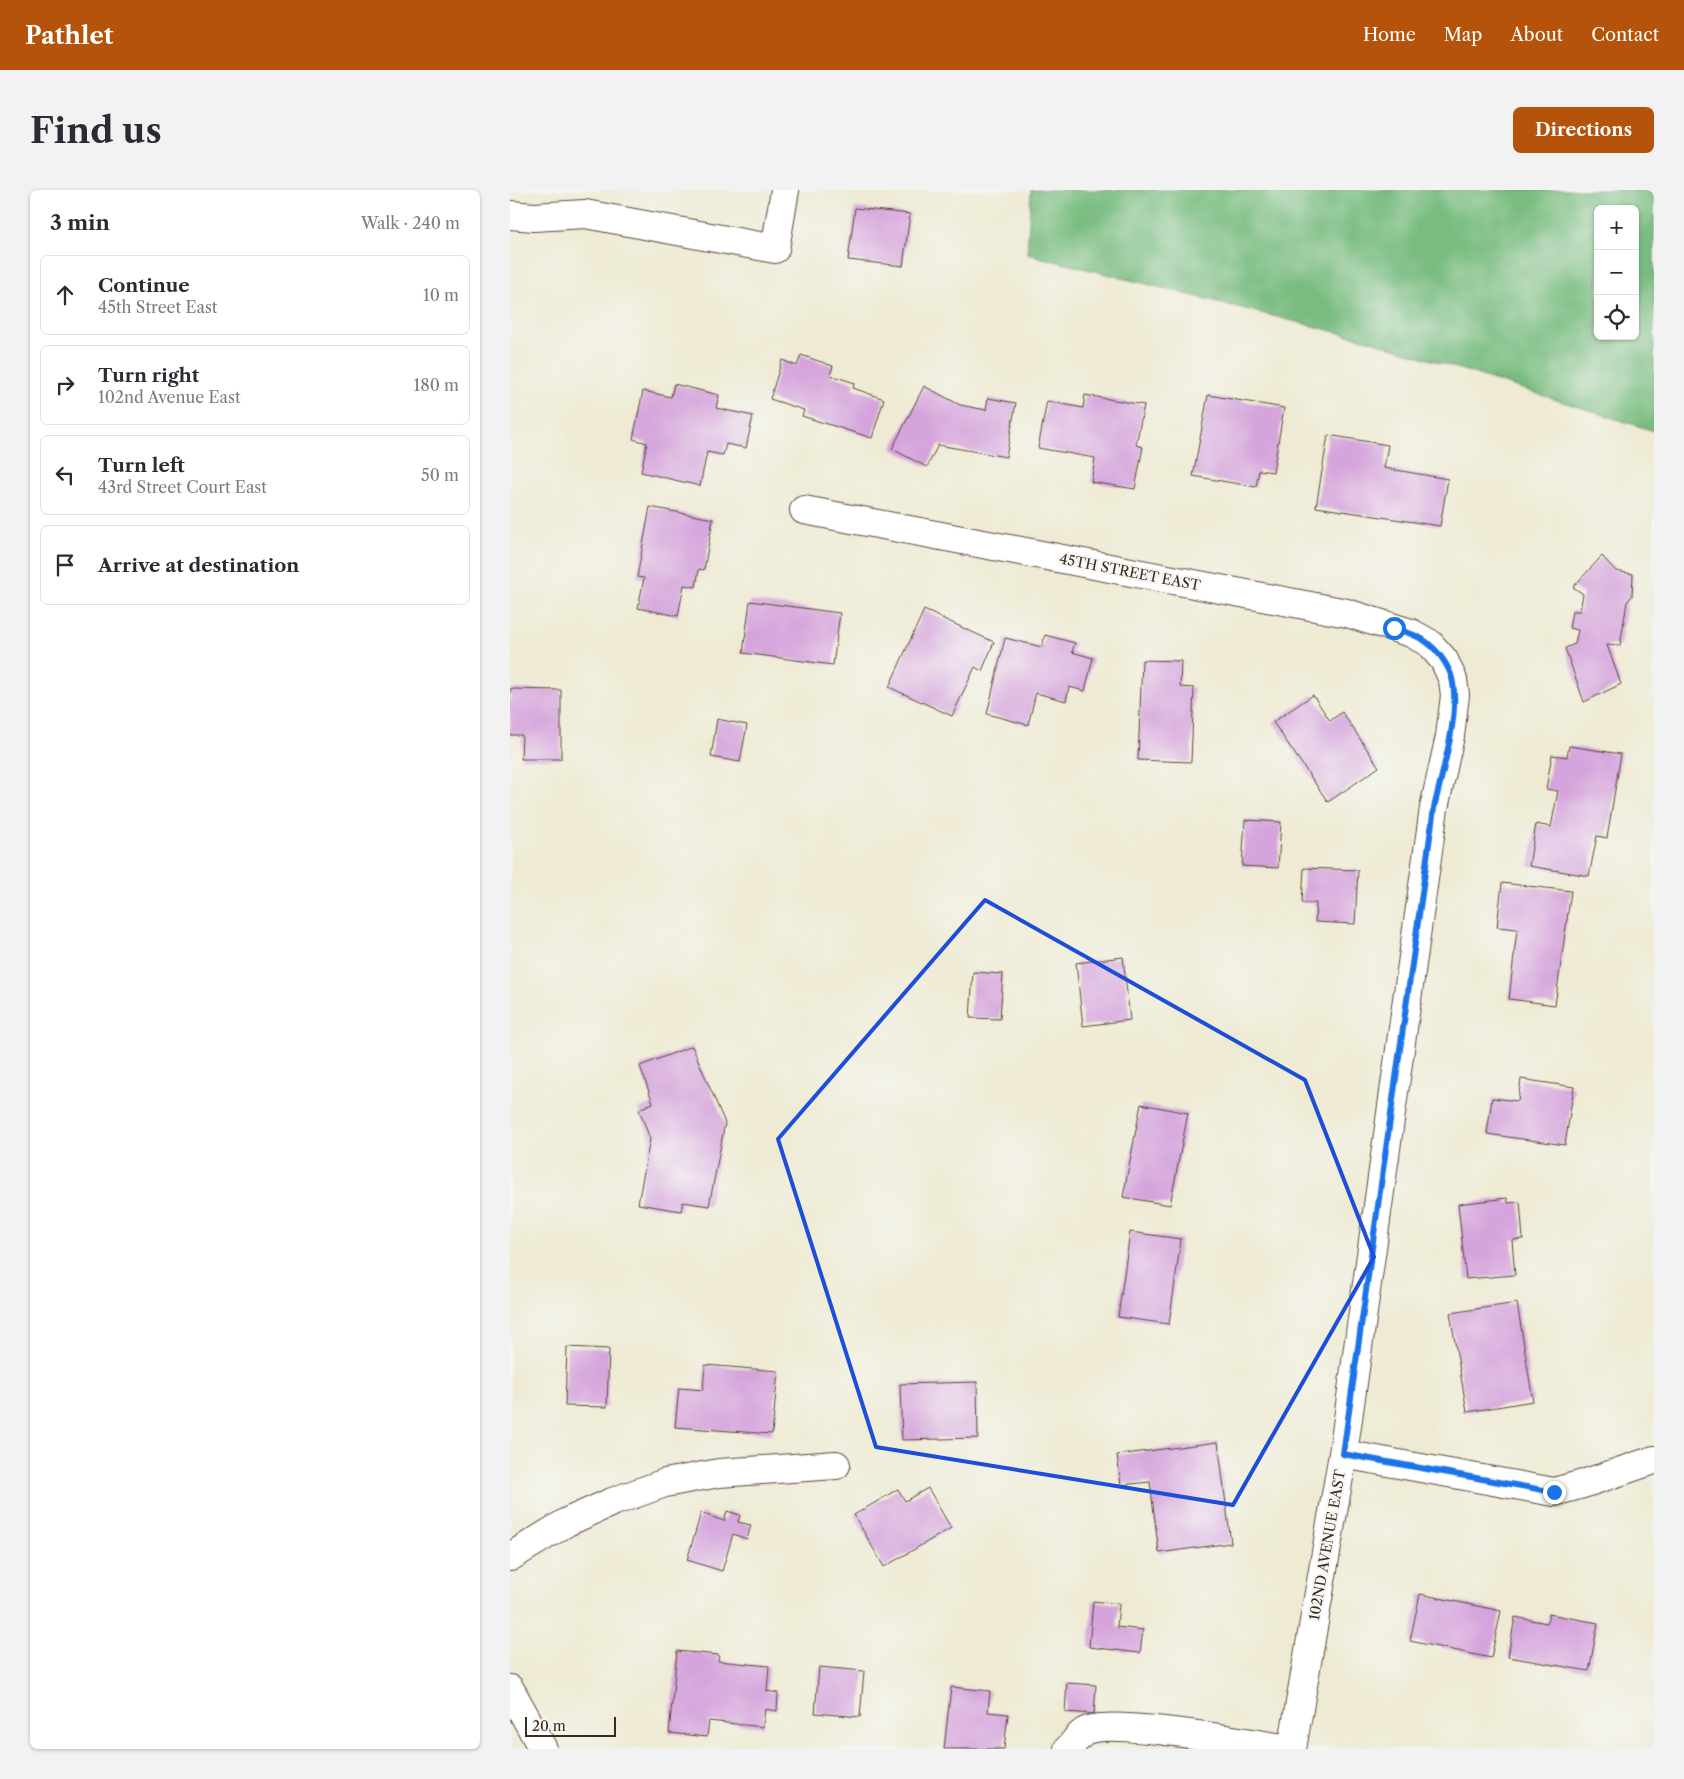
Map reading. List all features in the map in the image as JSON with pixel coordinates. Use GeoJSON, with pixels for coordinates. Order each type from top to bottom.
{"type":"FeatureCollection","features":[{"type":"Feature","properties":{"kind":"street"},"geometry":{"type":"LineString","coordinates":[[510,215],[534,217],[585,214],[775,248],[785,190]]}},
{"type":"Feature","properties":{"kind":"street","name":"45TH STREET EAST"},"geometry":{"type":"LineString","coordinates":[[804,510],[1346,613],[1411,634],[1429,643],[1444,660]]}},
{"type":"Feature","properties":{"kind":"street","name":"102ND AVENUE EAST"},"geometry":{"type":"LineString","coordinates":[[1291,1749],[1343,1454],[1434,808],[1450,736],[1454,695],[1453,680],[1444,660]]}},
{"type":"Feature","properties":{"kind":"street"},"geometry":{"type":"LineString","coordinates":[[1343,1454],[1554,1492],[1654,1460]]}},
{"type":"Feature","properties":{"kind":"street"},"geometry":{"type":"LineString","coordinates":[[510,1557],[567,1522],[612,1502],[665,1483],[719,1473],[836,1465]]}},
{"type":"Feature","properties":{"kind":"street"},"geometry":{"type":"LineString","coordinates":[[510,1689],[543,1749]]}},
{"type":"Feature","properties":{"kind":"street"},"geometry":{"type":"LineString","coordinates":[[1068,1749],[1085,1731],[1115,1726],[1291,1749]]}},
{"type":"Feature","properties":{"kind":"highlighted area"},"geometry":{"type":"Polygon","coordinates":[[[985,900],[1305,1080],[1374,1257],[1233,1505],[876,1447],[778,1139],[985,900]]]}},
{"type":"Feature","properties":{"kind":"green space"},"geometry":{"type":"Polygon","coordinates":[[[1031,190],[1654,190],[1654,431],[1372,341],[1027,254],[1031,190]]]}},
{"type":"Feature","properties":{"kind":"building"},"geometry":{"type":"Polygon","coordinates":[[[855,208],[910,214],[903,266],[848,260],[855,208]]]}},
{"type":"Feature","properties":{"kind":"building"},"geometry":{"type":"Polygon","coordinates":[[[801,355],[833,366],[830,375],[855,383],[853,388],[884,399],[872,438],[802,416],[804,410],[770,399],[782,360],[797,366],[801,355]]]}},
{"type":"Feature","properties":{"kind":"building"},"geometry":{"type":"Polygon","coordinates":[[[674,384],[719,395],[716,408],[753,416],[746,448],[726,444],[723,455],[707,452],[700,486],[641,472],[647,443],[633,439],[643,391],[671,397],[674,384]]]}},
{"type":"Feature","properties":{"kind":"building"},"geometry":{"type":"Polygon","coordinates":[[[924,386],[960,405],[986,410],[988,398],[1016,403],[1006,457],[938,445],[927,467],[892,449],[924,386]]]}},
{"type":"Feature","properties":{"kind":"building"},"geometry":{"type":"Polygon","coordinates":[[[1085,395],[1144,405],[1136,445],[1143,447],[1135,489],[1091,482],[1095,458],[1038,448],[1047,401],[1083,408],[1085,395]]]}},
{"type":"Feature","properties":{"kind":"building"},"geometry":{"type":"Polygon","coordinates":[[[1208,395],[1284,408],[1273,472],[1259,470],[1256,487],[1193,476],[1208,395]]]}},
{"type":"Feature","properties":{"kind":"building"},"geometry":{"type":"Polygon","coordinates":[[[1328,435],[1388,445],[1384,468],[1448,479],[1440,526],[1316,507],[1328,435]]]}},
{"type":"Feature","properties":{"kind":"building"},"geometry":{"type":"Polygon","coordinates":[[[650,507],[713,519],[704,570],[699,569],[696,587],[684,585],[678,616],[638,608],[644,578],[637,577],[650,507]]]}},
{"type":"Feature","properties":{"kind":"building"},"geometry":{"type":"Polygon","coordinates":[[[1602,556],[1616,571],[1633,574],[1632,596],[1627,602],[1620,646],[1607,645],[1621,684],[1584,702],[1565,648],[1575,644],[1578,630],[1569,628],[1572,611],[1580,611],[1583,594],[1573,587],[1602,556]]]}},
{"type":"Feature","properties":{"kind":"building"},"geometry":{"type":"Polygon","coordinates":[[[750,601],[840,613],[833,665],[743,653],[750,601]]]}},
{"type":"Feature","properties":{"kind":"building"},"geometry":{"type":"Polygon","coordinates":[[[924,610],[994,642],[982,671],[975,667],[952,716],[889,687],[924,610]]]}},
{"type":"Feature","properties":{"kind":"building"},"geometry":{"type":"Polygon","coordinates":[[[1045,635],[1075,643],[1072,652],[1093,658],[1085,691],[1069,687],[1066,701],[1036,693],[1028,725],[987,714],[1005,638],[1042,647],[1045,635]]]}},
{"type":"Feature","properties":{"kind":"building"},"geometry":{"type":"Polygon","coordinates":[[[1142,660],[1181,661],[1180,687],[1194,688],[1191,762],[1138,760],[1142,660]]]}},
{"type":"Feature","properties":{"kind":"building"},"geometry":{"type":"Polygon","coordinates":[[[510,689],[561,690],[561,759],[521,759],[522,735],[510,735],[510,689]]]}},
{"type":"Feature","properties":{"kind":"building"},"geometry":{"type":"Polygon","coordinates":[[[1313,695],[1330,721],[1342,712],[1379,767],[1328,802],[1273,722],[1313,695]]]}},
{"type":"Feature","properties":{"kind":"building"},"geometry":{"type":"Polygon","coordinates":[[[717,719],[747,725],[740,762],[711,757],[717,719]]]}},
{"type":"Feature","properties":{"kind":"building"},"geometry":{"type":"Polygon","coordinates":[[[1569,746],[1621,754],[1607,838],[1597,836],[1589,876],[1529,866],[1536,824],[1551,827],[1558,791],[1546,789],[1552,755],[1567,757],[1569,746]]]}},
{"type":"Feature","properties":{"kind":"building"},"geometry":{"type":"Polygon","coordinates":[[[1245,820],[1281,822],[1278,868],[1242,866],[1245,820]]]}},
{"type":"Feature","properties":{"kind":"building"},"geometry":{"type":"Polygon","coordinates":[[[1304,868],[1358,870],[1355,924],[1315,922],[1316,903],[1302,903],[1304,868]]]}},
{"type":"Feature","properties":{"kind":"building"},"geometry":{"type":"Polygon","coordinates":[[[1502,883],[1571,891],[1555,1005],[1509,999],[1517,929],[1497,927],[1502,883]]]}},
{"type":"Feature","properties":{"kind":"building"},"geometry":{"type":"Polygon","coordinates":[[[1123,957],[1130,1020],[1083,1026],[1076,963],[1123,957]]]}},
{"type":"Feature","properties":{"kind":"building"},"geometry":{"type":"Polygon","coordinates":[[[973,972],[1003,974],[1000,1019],[970,1018],[973,972]]]}},
{"type":"Feature","properties":{"kind":"building"},"geometry":{"type":"Polygon","coordinates":[[[692,1046],[725,1123],[709,1206],[683,1202],[681,1211],[638,1204],[650,1139],[639,1109],[653,1103],[640,1066],[692,1046]]]}},
{"type":"Feature","properties":{"kind":"building"},"geometry":{"type":"Polygon","coordinates":[[[1521,1079],[1574,1087],[1565,1145],[1487,1134],[1492,1098],[1518,1101],[1521,1079]]]}},
{"type":"Feature","properties":{"kind":"building"},"geometry":{"type":"Polygon","coordinates":[[[1141,1104],[1188,1113],[1170,1205],[1123,1197],[1141,1104]]]}},
{"type":"Feature","properties":{"kind":"building"},"geometry":{"type":"Polygon","coordinates":[[[1507,1198],[1508,1203],[1520,1202],[1523,1239],[1512,1240],[1515,1275],[1466,1279],[1458,1204],[1507,1198]]]}},
{"type":"Feature","properties":{"kind":"building"},"geometry":{"type":"Polygon","coordinates":[[[1130,1232],[1181,1239],[1169,1324],[1118,1317],[1130,1232]]]}},
{"type":"Feature","properties":{"kind":"building"},"geometry":{"type":"Polygon","coordinates":[[[1517,1303],[1533,1401],[1467,1412],[1450,1313],[1517,1303]]]}},
{"type":"Feature","properties":{"kind":"building"},"geometry":{"type":"Polygon","coordinates":[[[567,1347],[609,1349],[607,1407],[565,1406],[567,1347]]]}},
{"type":"Feature","properties":{"kind":"building"},"geometry":{"type":"Polygon","coordinates":[[[705,1365],[778,1371],[772,1434],[675,1427],[679,1388],[703,1390],[705,1365]]]}},
{"type":"Feature","properties":{"kind":"building"},"geometry":{"type":"Polygon","coordinates":[[[977,1382],[978,1438],[902,1440],[900,1384],[977,1382]]]}},
{"type":"Feature","properties":{"kind":"building"},"geometry":{"type":"Polygon","coordinates":[[[1218,1442],[1231,1543],[1159,1553],[1150,1482],[1121,1485],[1117,1455],[1218,1442]]]}},
{"type":"Feature","properties":{"kind":"building"},"geometry":{"type":"Polygon","coordinates":[[[928,1488],[951,1528],[884,1567],[854,1515],[898,1489],[905,1501],[928,1488]]]}},
{"type":"Feature","properties":{"kind":"building"},"geometry":{"type":"Polygon","coordinates":[[[727,1511],[740,1515],[738,1522],[751,1525],[747,1539],[733,1534],[722,1571],[687,1560],[701,1513],[724,1521],[727,1511]]]}},
{"type":"Feature","properties":{"kind":"building"},"geometry":{"type":"Polygon","coordinates":[[[1420,1594],[1501,1611],[1491,1658],[1410,1641],[1420,1594]]]}},
{"type":"Feature","properties":{"kind":"building"},"geometry":{"type":"Polygon","coordinates":[[[1093,1601],[1119,1604],[1117,1627],[1143,1630],[1140,1653],[1089,1647],[1093,1601]]]}},
{"type":"Feature","properties":{"kind":"building"},"geometry":{"type":"Polygon","coordinates":[[[1549,1614],[1598,1623],[1589,1671],[1508,1657],[1515,1617],[1547,1623],[1549,1614]]]}},
{"type":"Feature","properties":{"kind":"building"},"geometry":{"type":"Polygon","coordinates":[[[677,1651],[719,1655],[718,1661],[769,1666],[767,1691],[778,1693],[777,1711],[765,1709],[763,1727],[709,1721],[707,1737],[669,1733],[677,1651]]]}},
{"type":"Feature","properties":{"kind":"building"},"geometry":{"type":"Polygon","coordinates":[[[819,1667],[864,1671],[860,1717],[815,1713],[819,1667]]]}},
{"type":"Feature","properties":{"kind":"building"},"geometry":{"type":"Polygon","coordinates":[[[1067,1683],[1096,1685],[1094,1714],[1065,1712],[1067,1683]]]}},
{"type":"Feature","properties":{"kind":"building"},"geometry":{"type":"Polygon","coordinates":[[[951,1687],[990,1691],[988,1712],[1008,1714],[1004,1749],[944,1749],[951,1687]]]}},
{"type":"Feature","properties":{"kind":"route"},"geometry":{"type":"LineString","coordinates":[[1394,628],[1429,643],[1444,660],[1453,680],[1454,695],[1450,736],[1434,808],[1343,1454],[1554,1492]]}}]}
